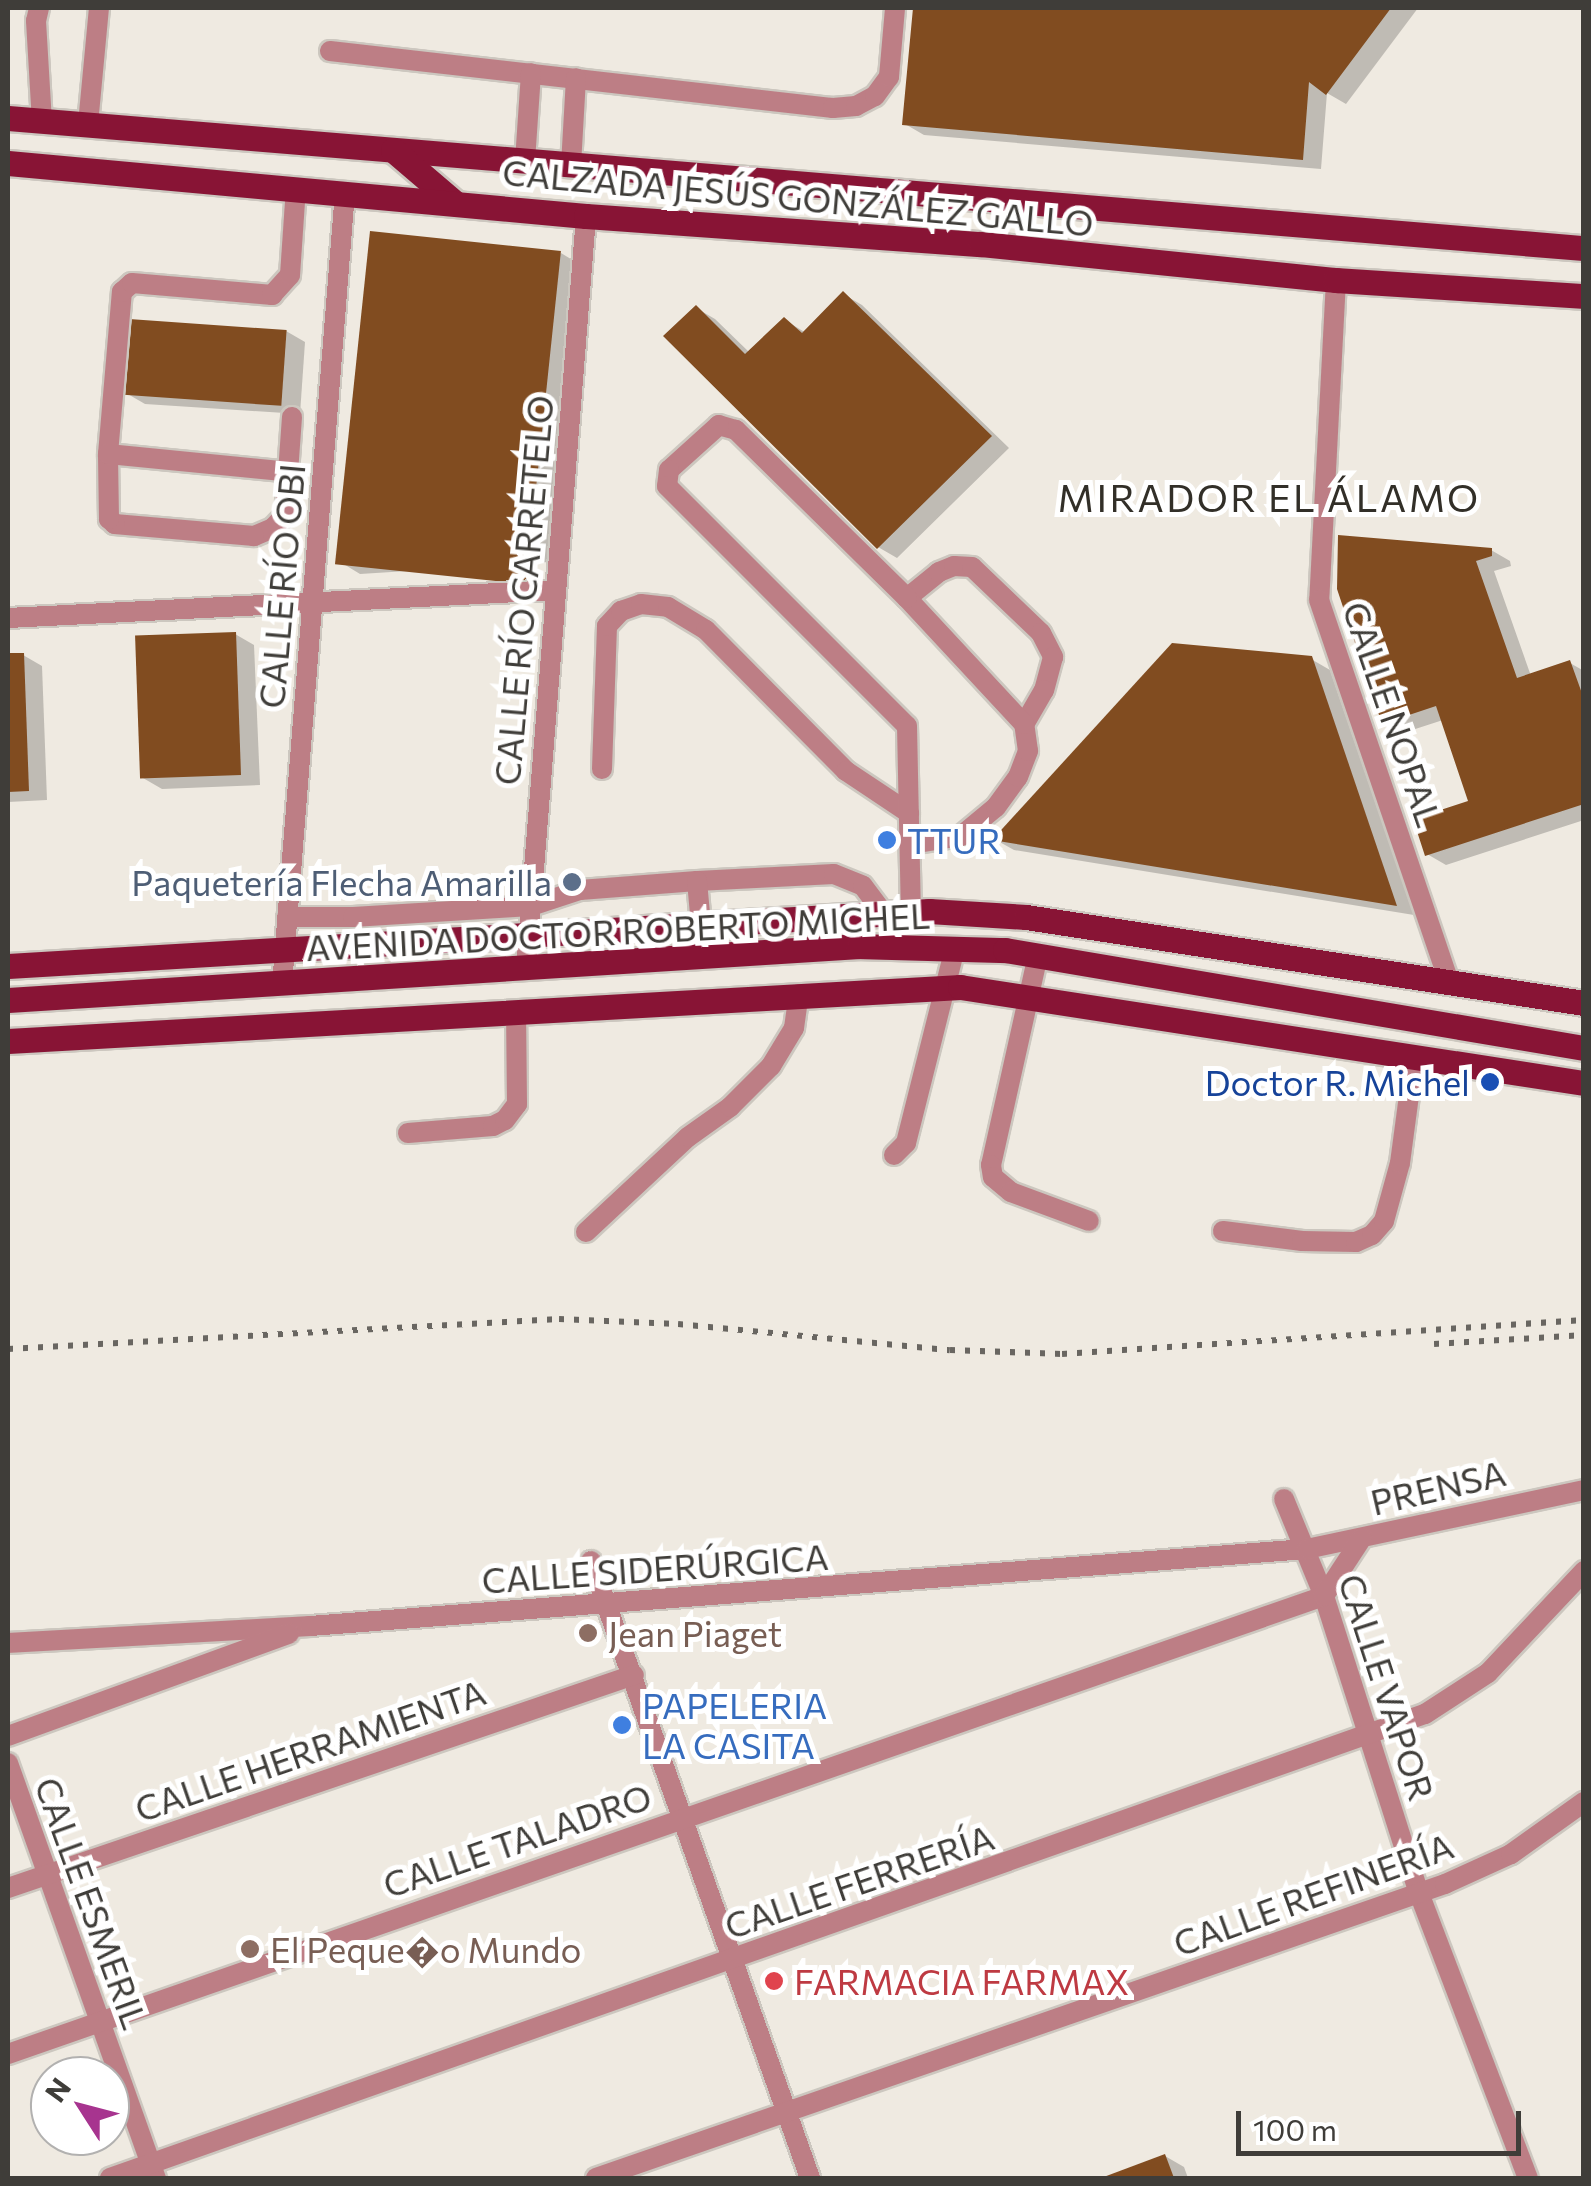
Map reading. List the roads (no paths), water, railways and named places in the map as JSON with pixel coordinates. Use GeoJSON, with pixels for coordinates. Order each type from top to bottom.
{"type":"FeatureCollection","features":[{"type":"Feature","properties":{"kind":"main road","name":"CALZADA JESÚS GONZÁLEZ GALLO"},"geometry":{"type":"LineString","coordinates":[[8,118],[1584,248]]}},
{"type":"Feature","properties":{"kind":"main road"},"geometry":{"type":"LineString","coordinates":[[394,150],[455,203]]}},
{"type":"Feature","properties":{"kind":"main road","name":"CALZADA JESÚS GONZÁLEZ GALLO"},"geometry":{"type":"LineString","coordinates":[[8,163],[586,216],[981,244],[1336,280],[1584,296]]}},
{"type":"Feature","properties":{"kind":"main road","name":"AVENIDA DOCTOR ROBERTO MICHEL"},"geometry":{"type":"LineString","coordinates":[[8,966],[911,912],[1026,917],[1584,1003]]}},
{"type":"Feature","properties":{"kind":"main road","name":"AVENIDA DOCTOR ROBERTO MICHEL"},"geometry":{"type":"LineString","coordinates":[[8,1000],[859,946],[955,948],[1038,955],[1584,1048]]}},
{"type":"Feature","properties":{"kind":"main road","name":"AVENIDA DOCTOR ROBERTO MICHEL"},"geometry":{"type":"LineString","coordinates":[[8,1041],[946,988],[1030,996],[1584,1083]]}},
{"type":"Feature","properties":{"kind":"street"},"geometry":{"type":"LineString","coordinates":[[39,8],[36,22],[42,121]]}},
{"type":"Feature","properties":{"kind":"street"},"geometry":{"type":"LineString","coordinates":[[88,124],[99,8]]}},
{"type":"Feature","properties":{"kind":"street"},"geometry":{"type":"LineString","coordinates":[[330,52],[833,108],[856,106],[875,96],[889,78],[895,8]]}},
{"type":"Feature","properties":{"kind":"street"},"geometry":{"type":"LineString","coordinates":[[525,161],[531,73]]}},
{"type":"Feature","properties":{"kind":"street"},"geometry":{"type":"LineString","coordinates":[[571,164],[576,78]]}},
{"type":"Feature","properties":{"kind":"street"},"geometry":{"type":"LineString","coordinates":[[292,418],[285,515],[274,528],[254,536],[115,524],[106,511],[122,292],[132,283],[272,295],[290,275],[296,188]]}},
{"type":"Feature","properties":{"kind":"street","name":"CALLE RÍO OBI"},"geometry":{"type":"LineString","coordinates":[[282,984],[345,192]]}},
{"type":"Feature","properties":{"kind":"street","name":"CALLE RÍO CARRETELO"},"geometry":{"type":"LineString","coordinates":[[526,969],[586,216]]}},
{"type":"Feature","properties":{"kind":"street","name":"CALLE NOPAL"},"geometry":{"type":"LineString","coordinates":[[1336,280],[1319,600],[1449,982]]}},
{"type":"Feature","properties":{"kind":"street"},"geometry":{"type":"LineString","coordinates":[[910,844],[961,836],[996,807],[1018,777],[1028,751],[1024,724],[907,598],[730,427],[713,428],[666,475],[670,491],[897,712],[910,738],[909,813],[911,912]]}},
{"type":"Feature","properties":{"kind":"street"},"geometry":{"type":"LineString","coordinates":[[108,454],[290,472]]}},
{"type":"Feature","properties":{"kind":"street"},"geometry":{"type":"LineString","coordinates":[[907,598],[939,572],[954,566],[972,567],[1041,633],[1053,657],[1044,690],[1024,724]]}},
{"type":"Feature","properties":{"kind":"street"},"geometry":{"type":"LineString","coordinates":[[8,618],[556,590]]}},
{"type":"Feature","properties":{"kind":"street"},"geometry":{"type":"LineString","coordinates":[[602,770],[603,647],[607,626],[621,611],[641,604],[668,607],[706,630],[846,771],[909,813]]}},
{"type":"Feature","properties":{"kind":"street"},"geometry":{"type":"LineString","coordinates":[[287,917],[353,918],[531,906],[580,890],[834,874],[863,886],[883,913]]}},
{"type":"Feature","properties":{"kind":"street"},"geometry":{"type":"LineString","coordinates":[[697,880],[700,925]]}},
{"type":"Feature","properties":{"kind":"street"},"geometry":{"type":"LineString","coordinates":[[894,1155],[906,1143],[955,948]]}},
{"type":"Feature","properties":{"kind":"street"},"geometry":{"type":"LineString","coordinates":[[1038,955],[991,1165],[993,1177],[1011,1192],[1089,1221]]}},
{"type":"Feature","properties":{"kind":"street"},"geometry":{"type":"LineString","coordinates":[[586,1232],[771,1066],[794,1028],[799,994]]}},
{"type":"Feature","properties":{"kind":"street"},"geometry":{"type":"LineString","coordinates":[[408,1133],[493,1126],[512,1112],[516,1104],[516,1012]]}},
{"type":"Feature","properties":{"kind":"street"},"geometry":{"type":"LineString","coordinates":[[1223,1232],[1302,1241],[1356,1242],[1372,1236],[1384,1221],[1400,1163],[1414,1058]]}},
{"type":"Feature","properties":{"kind":"street","name":"PRENSA"},"geometry":{"type":"LineString","coordinates":[[1307,1549],[1584,1490]]}},
{"type":"Feature","properties":{"kind":"street","name":"CALLE VAPOR"},"geometry":{"type":"LineString","coordinates":[[1284,1499],[1324,1596],[1366,1736],[1420,1893],[1528,2178]]}},
{"type":"Feature","properties":{"kind":"street"},"geometry":{"type":"LineString","coordinates":[[1324,1596],[1362,1538]]}},
{"type":"Feature","properties":{"kind":"street","name":"CALLE SIDERÚRGICA"},"geometry":{"type":"LineString","coordinates":[[8,1643],[310,1626],[1307,1549]]}},
{"type":"Feature","properties":{"kind":"street"},"geometry":{"type":"LineString","coordinates":[[591,1561],[610,1604],[810,2178]]}},
{"type":"Feature","properties":{"kind":"street","name":"CALLE FERRERÍA"},"geometry":{"type":"LineString","coordinates":[[110,2178],[154,2171],[1425,1714],[1488,1673],[1584,1571]]}},
{"type":"Feature","properties":{"kind":"street","name":"CALLE TALADRO"},"geometry":{"type":"LineString","coordinates":[[8,2054],[682,1816],[1324,1596]]}},
{"type":"Feature","properties":{"kind":"street"},"geometry":{"type":"LineString","coordinates":[[8,1736],[310,1626]]}},
{"type":"Feature","properties":{"kind":"street","name":"CALLE HERRAMIENTA"},"geometry":{"type":"LineString","coordinates":[[8,1888],[634,1674]]}},
{"type":"Feature","properties":{"kind":"street","name":"CALLE ESMERIL"},"geometry":{"type":"LineString","coordinates":[[8,1763],[154,2171]]}},
{"type":"Feature","properties":{"kind":"street","name":"CALLE REFINERÍA"},"geometry":{"type":"LineString","coordinates":[[596,2178],[1420,1893],[1511,1854],[1584,1802]]}},
{"type":"Feature","properties":{"kind":"railway"},"geometry":{"type":"LineString","coordinates":[[8,1349],[559,1319],[678,1324],[950,1350],[1062,1354],[1584,1320]]}},
{"type":"Feature","properties":{"kind":"railway"},"geometry":{"type":"LineString","coordinates":[[1434,1344],[1584,1335]]}},
{"type":"Feature","properties":{"kind":"place","name":"TTUR"},"geometry":{"type":"Point","coordinates":[887,840]}},
{"type":"Feature","properties":{"kind":"place","name":"Paquetería Flecha Amarilla"},"geometry":{"type":"Point","coordinates":[572,882]}},
{"type":"Feature","properties":{"kind":"place","name":"Doctor R. Michel"},"geometry":{"type":"Point","coordinates":[1490,1082]}},
{"type":"Feature","properties":{"kind":"place","name":"Jean Piaget"},"geometry":{"type":"Point","coordinates":[588,1633]}},
{"type":"Feature","properties":{"kind":"place","name":"PAPELERIA LA CASITA"},"geometry":{"type":"Point","coordinates":[622,1725]}},
{"type":"Feature","properties":{"kind":"place","name":"El Peque�o Mundo"},"geometry":{"type":"Point","coordinates":[250,1949]}},
{"type":"Feature","properties":{"kind":"place","name":"FARMACIA FARMAX"},"geometry":{"type":"Point","coordinates":[774,1981]}},
{"type":"Feature","properties":{"kind":"district","name":"MIRADOR EL ÁLAMO"},"geometry":{"type":"Point","coordinates":[1269,497]}}]}
